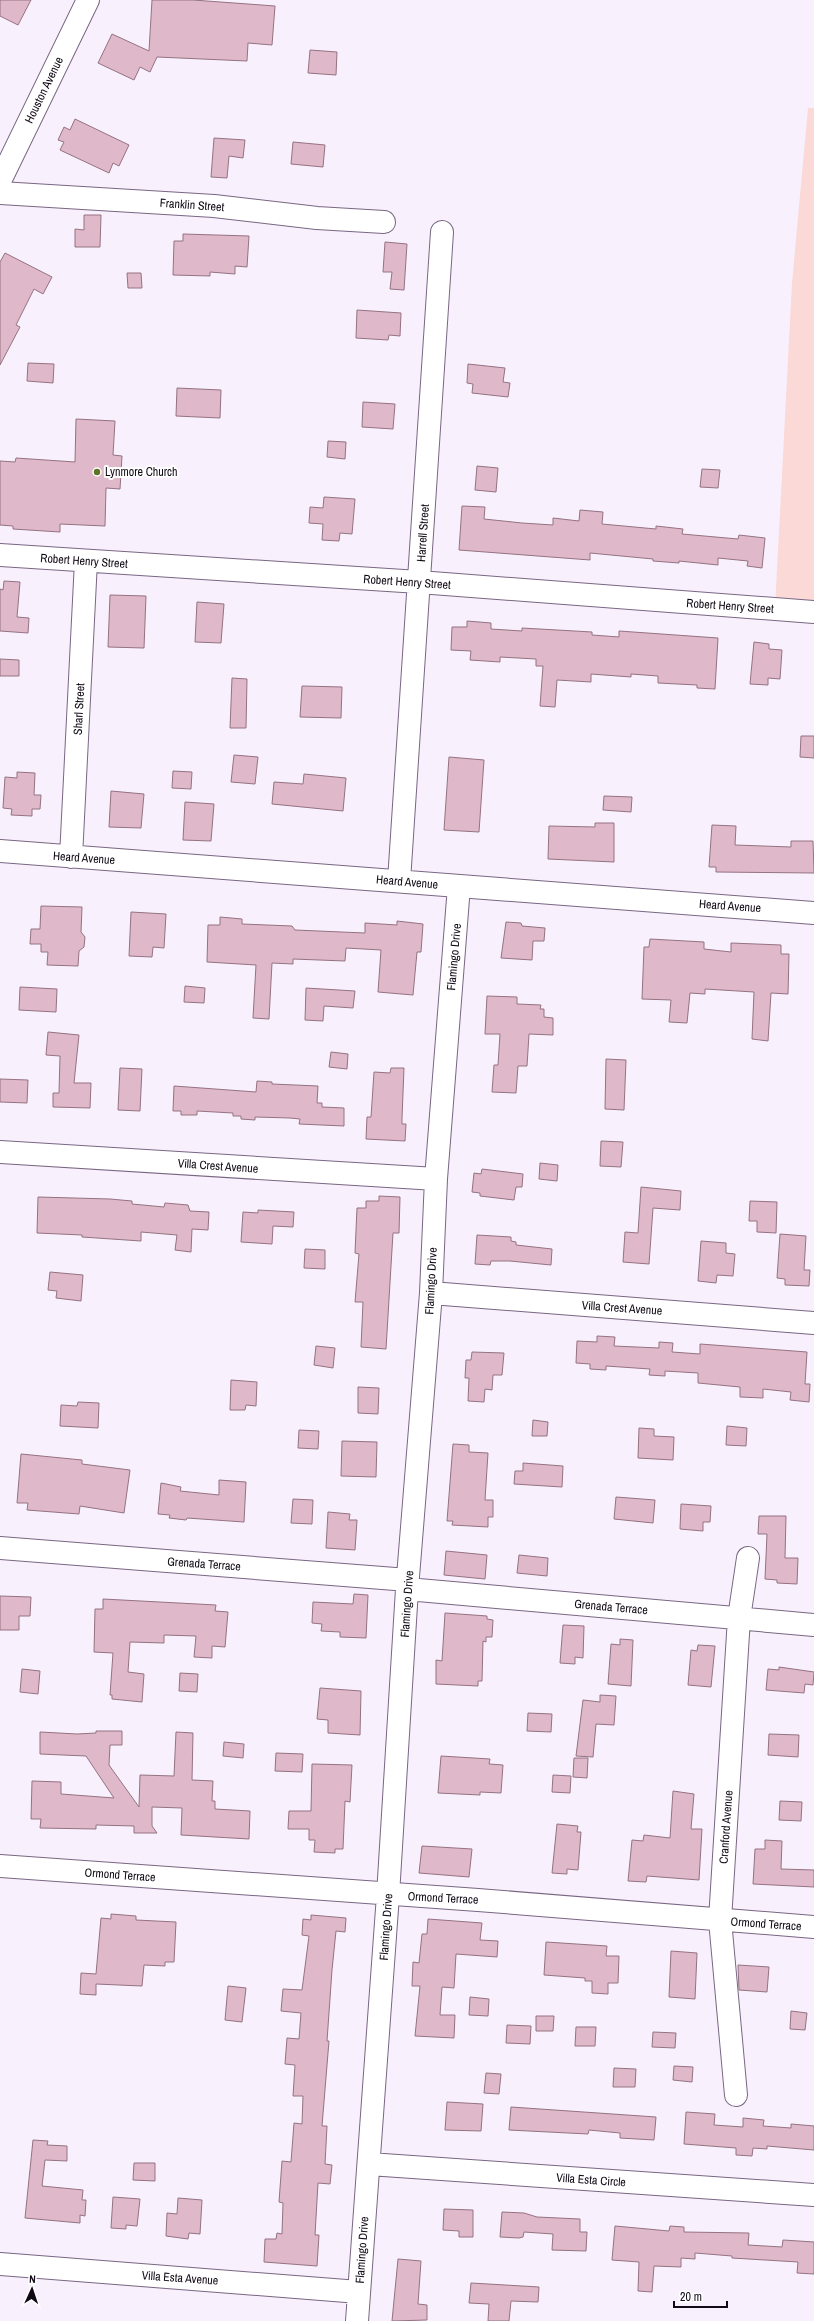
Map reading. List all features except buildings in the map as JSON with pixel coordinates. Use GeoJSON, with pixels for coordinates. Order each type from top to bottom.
{"type":"FeatureCollection","features":[{"type":"Feature","properties":{"kind":"street","name":"Houston Avenue"},"geometry":{"type":"LineString","coordinates":[[0,180],[88,0]]}},
{"type":"Feature","properties":{"kind":"street","name":"Franklin Street"},"geometry":{"type":"LineString","coordinates":[[0,193],[214,206],[317,218],[384,222]]}},
{"type":"Feature","properties":{"kind":"street","name":"Harrell Street"},"geometry":{"type":"LineString","coordinates":[[399,881],[442,232]]}},
{"type":"Feature","properties":{"kind":"street","name":"Robert Henry Street"},"geometry":{"type":"LineString","coordinates":[[0,555],[420,582],[814,612]]}},
{"type":"Feature","properties":{"kind":"street","name":"Sharl Street"},"geometry":{"type":"LineString","coordinates":[[71,857],[86,561]]}},
{"type":"Feature","properties":{"kind":"street","name":"Heard Avenue"},"geometry":{"type":"LineString","coordinates":[[0,852],[814,913]]}},
{"type":"Feature","properties":{"kind":"street","name":"Flamingo Drive"},"geometry":{"type":"LineString","coordinates":[[357,2321],[388,1895],[408,1585],[431,1293],[436,1179],[459,886]]}},
{"type":"Feature","properties":{"kind":"street","name":"Villa Crest Avenue"},"geometry":{"type":"LineString","coordinates":[[0,1152],[436,1179]]}},
{"type":"Feature","properties":{"kind":"street","name":"Villa Crest Avenue"},"geometry":{"type":"LineString","coordinates":[[431,1293],[814,1323]]}},
{"type":"Feature","properties":{"kind":"street","name":"Grenada Terrace"},"geometry":{"type":"LineString","coordinates":[[0,1548],[408,1585],[814,1625]]}},
{"type":"Feature","properties":{"kind":"street","name":"Cranford Avenue"},"geometry":{"type":"LineString","coordinates":[[736,2095],[720,1920],[739,1618],[748,1558]]}},
{"type":"Feature","properties":{"kind":"street","name":"Ormond Terrace"},"geometry":{"type":"LineString","coordinates":[[0,1866],[388,1895],[478,1900],[814,1928]]}},
{"type":"Feature","properties":{"kind":"street","name":"Villa Esta Circle"},"geometry":{"type":"LineString","coordinates":[[369,2164],[814,2195]]}},
{"type":"Feature","properties":{"kind":"street","name":"Villa Esta Avenue"},"geometry":{"type":"LineString","coordinates":[[0,2264],[360,2292]]}},
{"type":"Feature","properties":{"kind":"shaded area"},"geometry":{"type":"Polygon","coordinates":[[[808,108],[814,108],[814,610],[775,608],[792,283],[808,108]]]}},
{"type":"Feature","properties":{"kind":"place","name":"Lynmore Church"},"geometry":{"type":"Point","coordinates":[97,472]}}]}
